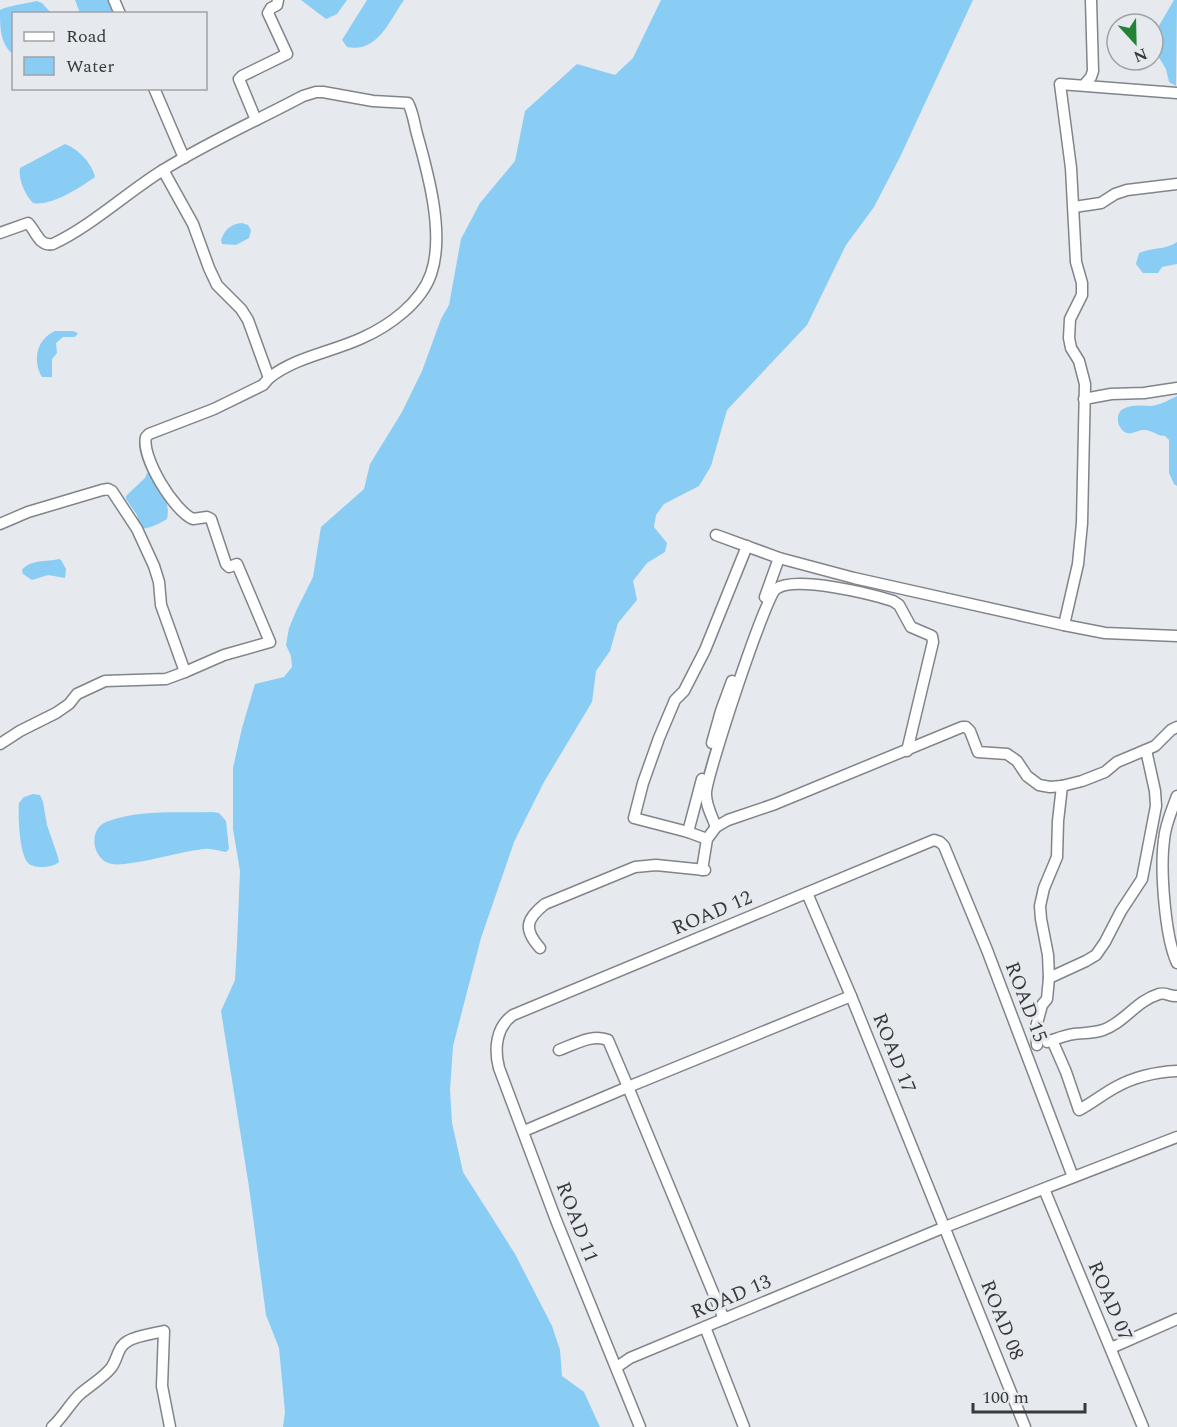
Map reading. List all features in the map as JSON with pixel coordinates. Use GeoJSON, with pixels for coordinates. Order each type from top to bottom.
{"type":"FeatureCollection","features":[{"type":"Feature","properties":{"kind":"street"},"geometry":{"type":"LineString","coordinates":[[256,120],[239,79],[287,54],[268,13],[271,8],[279,4],[278,0]]}},
{"type":"Feature","properties":{"kind":"street"},"geometry":{"type":"LineString","coordinates":[[1084,85],[1091,78],[1093,71],[1091,0]]}},
{"type":"Feature","properties":{"kind":"street"},"geometry":{"type":"LineString","coordinates":[[1064,624],[1078,564],[1082,523],[1084,399],[1083,374],[1069,338],[1070,319],[1082,295],[1082,283],[1076,262],[1074,207],[1060,84],[1177,93]]}},
{"type":"Feature","properties":{"kind":"street"},"geometry":{"type":"LineString","coordinates":[[155,90],[184,158]]}},
{"type":"Feature","properties":{"kind":"street"},"geometry":{"type":"LineString","coordinates":[[0,233],[28,223],[43,243],[52,244],[163,170],[303,96],[316,92],[408,103],[432,192],[436,226],[431,274],[423,289],[400,315],[362,338],[288,366],[254,390],[146,437],[147,453],[158,477],[181,511],[193,519],[207,517],[211,519],[226,564],[228,567],[237,564],[270,642],[224,655],[166,679],[105,681],[77,694],[56,713],[0,744]]}},
{"type":"Feature","properties":{"kind":"street"},"geometry":{"type":"LineString","coordinates":[[163,170],[193,224],[217,285],[241,309],[248,320],[269,378]]}},
{"type":"Feature","properties":{"kind":"street"},"geometry":{"type":"LineString","coordinates":[[1074,207],[1101,203],[1127,190],[1177,184]]}},
{"type":"Feature","properties":{"kind":"street"},"geometry":{"type":"LineString","coordinates":[[1084,399],[1177,388]]}},
{"type":"Feature","properties":{"kind":"street"},"geometry":{"type":"LineString","coordinates":[[0,524],[28,512],[102,490],[112,491],[136,529],[151,559],[159,582],[161,605],[185,672]]}},
{"type":"Feature","properties":{"kind":"street"},"geometry":{"type":"LineString","coordinates":[[716,536],[779,558],[881,585],[1105,633],[1177,636]]}},
{"type":"Feature","properties":{"kind":"street"},"geometry":{"type":"LineString","coordinates":[[706,839],[634,818],[643,783],[667,719],[675,700],[684,691],[705,650],[747,546]]}},
{"type":"Feature","properties":{"kind":"street"},"geometry":{"type":"LineString","coordinates":[[688,832],[721,711],[779,558]]}},
{"type":"Feature","properties":{"kind":"street"},"geometry":{"type":"LineString","coordinates":[[716,827],[706,799],[714,759],[745,664],[770,600],[775,589],[783,585],[803,583],[843,589],[893,601],[899,605],[912,627],[932,636],[933,642],[907,751]]}},
{"type":"Feature","properties":{"kind":"street"},"geometry":{"type":"LineString","coordinates":[[540,948],[531,938],[530,919],[545,904],[635,867],[666,866],[703,870],[706,839],[716,827],[728,820],[775,804],[966,727],[970,731],[978,752],[1007,754],[1017,761],[1027,776],[1039,785],[1050,787],[1098,776],[1117,762],[1160,742],[1171,730],[1177,728]]}},
{"type":"Feature","properties":{"kind":"street"},"geometry":{"type":"LineString","coordinates":[[1049,978],[1086,961],[1101,949],[1142,879],[1156,806],[1146,750]]}},
{"type":"Feature","properties":{"kind":"street"},"geometry":{"type":"LineString","coordinates":[[1037,1045],[1036,1026],[1042,1005],[1047,999],[1049,978],[1048,955],[1040,906],[1044,888],[1057,857],[1062,786]]}},
{"type":"Feature","properties":{"kind":"street"},"geometry":{"type":"LineString","coordinates":[[1177,796],[1167,824],[1163,853],[1167,916],[1172,953],[1177,963]]}},
{"type":"Feature","properties":{"kind":"street","name":"ROAD 12"},"geometry":{"type":"LineString","coordinates":[[501,1026],[513,1015],[934,840],[940,842]]}},
{"type":"Feature","properties":{"kind":"street","name":"ROAD 15"},"geometry":{"type":"LineString","coordinates":[[940,842],[944,846],[987,950],[1073,1178]]}},
{"type":"Feature","properties":{"kind":"street","name":"ROAD 17"},"geometry":{"type":"LineString","coordinates":[[807,893],[945,1227]]}},
{"type":"Feature","properties":{"kind":"street"},"geometry":{"type":"LineString","coordinates":[[1024,1049],[1063,1036],[1102,1030],[1112,1026],[1137,1006],[1156,995],[1162,993],[1172,997],[1177,996]]}},
{"type":"Feature","properties":{"kind":"street"},"geometry":{"type":"LineString","coordinates":[[524,1131],[851,996]]}},
{"type":"Feature","properties":{"kind":"street","name":"ROAD 11"},"geometry":{"type":"LineString","coordinates":[[501,1026],[496,1057],[556,1220],[640,1427]]}},
{"type":"Feature","properties":{"kind":"street"},"geometry":{"type":"LineString","coordinates":[[559,1050],[588,1039],[608,1040],[724,1319]]}},
{"type":"Feature","properties":{"kind":"street"},"geometry":{"type":"LineString","coordinates":[[1052,1040],[1079,1110],[1117,1086],[1144,1074],[1177,1071]]}},
{"type":"Feature","properties":{"kind":"street","name":"ROAD 13"},"geometry":{"type":"LineString","coordinates":[[617,1367],[630,1358],[945,1227],[1177,1137]]}},
{"type":"Feature","properties":{"kind":"street","name":"ROAD 07"},"geometry":{"type":"LineString","coordinates":[[1044,1189],[1143,1427]]}},
{"type":"Feature","properties":{"kind":"street","name":"ROAD 08"},"geometry":{"type":"LineString","coordinates":[[945,1227],[1026,1427]]}},
{"type":"Feature","properties":{"kind":"street"},"geometry":{"type":"LineString","coordinates":[[1111,1348],[1177,1319]]}},
{"type":"Feature","properties":{"kind":"street"},"geometry":{"type":"LineString","coordinates":[[705,1327],[744,1427]]}},
{"type":"Feature","properties":{"kind":"street"},"geometry":{"type":"LineString","coordinates":[[52,1427],[79,1396],[110,1369],[118,1350],[125,1342],[137,1336],[164,1331],[162,1386],[170,1427]]}},
{"type":"Feature","properties":{"kind":"water"},"geometry":{"type":"Polygon","coordinates":[[[75,0],[109,0],[115,12],[80,12],[75,0]]]}},
{"type":"Feature","properties":{"kind":"water"},"geometry":{"type":"Polygon","coordinates":[[[301,0],[347,0],[337,14],[326,19],[301,0]]]}},
{"type":"Feature","properties":{"kind":"water"},"geometry":{"type":"Polygon","coordinates":[[[367,0],[404,0],[388,26],[375,40],[358,48],[347,47],[342,40],[367,0]]]}},
{"type":"Feature","properties":{"kind":"water"},"geometry":{"type":"Polygon","coordinates":[[[661,0],[973,0],[900,157],[874,207],[846,245],[807,325],[727,410],[711,466],[699,486],[664,504],[656,515],[654,527],[667,543],[665,552],[647,563],[633,581],[637,600],[618,623],[610,651],[596,671],[592,702],[544,782],[514,842],[481,938],[453,1046],[450,1090],[452,1123],[463,1172],[515,1254],[552,1326],[560,1350],[562,1376],[584,1392],[600,1427],[283,1427],[285,1412],[279,1348],[266,1315],[249,1187],[221,1011],[235,980],[240,871],[233,829],[233,768],[242,728],[255,684],[284,677],[292,667],[291,656],[286,645],[289,628],[313,577],[321,527],[364,489],[370,464],[402,412],[422,371],[441,319],[449,305],[461,239],[480,203],[515,161],[525,111],[577,64],[615,75],[633,58],[661,0]]]}},
{"type":"Feature","properties":{"kind":"water"},"geometry":{"type":"Polygon","coordinates":[[[1174,0],[1177,0],[1176,86],[1169,82],[1165,67],[1165,15],[1174,0]]]}},
{"type":"Feature","properties":{"kind":"water"},"geometry":{"type":"Polygon","coordinates":[[[37,1],[50,12],[12,12],[12,53],[3,40],[0,10],[37,1]]]}},
{"type":"Feature","properties":{"kind":"water"},"geometry":{"type":"Polygon","coordinates":[[[65,144],[84,157],[95,177],[74,191],[56,199],[33,203],[23,187],[20,168],[65,144]]]}},
{"type":"Feature","properties":{"kind":"water"},"geometry":{"type":"Polygon","coordinates":[[[242,223],[248,225],[251,230],[249,238],[236,245],[222,244],[224,233],[232,226],[242,223]]]}},
{"type":"Feature","properties":{"kind":"water"},"geometry":{"type":"Polygon","coordinates":[[[1177,242],[1177,264],[1162,267],[1158,273],[1143,273],[1136,264],[1139,253],[1177,242]]]}},
{"type":"Feature","properties":{"kind":"water"},"geometry":{"type":"Polygon","coordinates":[[[55,331],[78,333],[75,337],[63,337],[56,343],[57,353],[52,359],[52,377],[42,377],[37,364],[38,351],[44,339],[55,331]]]}},
{"type":"Feature","properties":{"kind":"water"},"geometry":{"type":"Polygon","coordinates":[[[1177,396],[1177,486],[1169,473],[1169,440],[1165,436],[1146,430],[1127,433],[1122,430],[1118,420],[1120,411],[1126,407],[1151,406],[1177,396]]]}},
{"type":"Feature","properties":{"kind":"water"},"geometry":{"type":"Polygon","coordinates":[[[147,473],[152,473],[161,489],[168,512],[167,519],[164,521],[140,529],[137,515],[126,496],[145,478],[147,473]]]}},
{"type":"Feature","properties":{"kind":"water"},"geometry":{"type":"Polygon","coordinates":[[[59,559],[66,569],[65,578],[48,575],[32,580],[23,574],[22,570],[30,564],[59,559]]]}},
{"type":"Feature","properties":{"kind":"water"},"geometry":{"type":"Polygon","coordinates":[[[33,794],[40,795],[43,802],[47,825],[58,857],[59,862],[51,866],[39,867],[28,863],[21,843],[19,803],[24,797],[33,794]]]}},
{"type":"Feature","properties":{"kind":"water"},"geometry":{"type":"Polygon","coordinates":[[[145,813],[219,813],[226,821],[229,849],[226,852],[204,849],[140,862],[112,864],[106,862],[97,852],[96,832],[106,822],[145,813]]]}}]}
